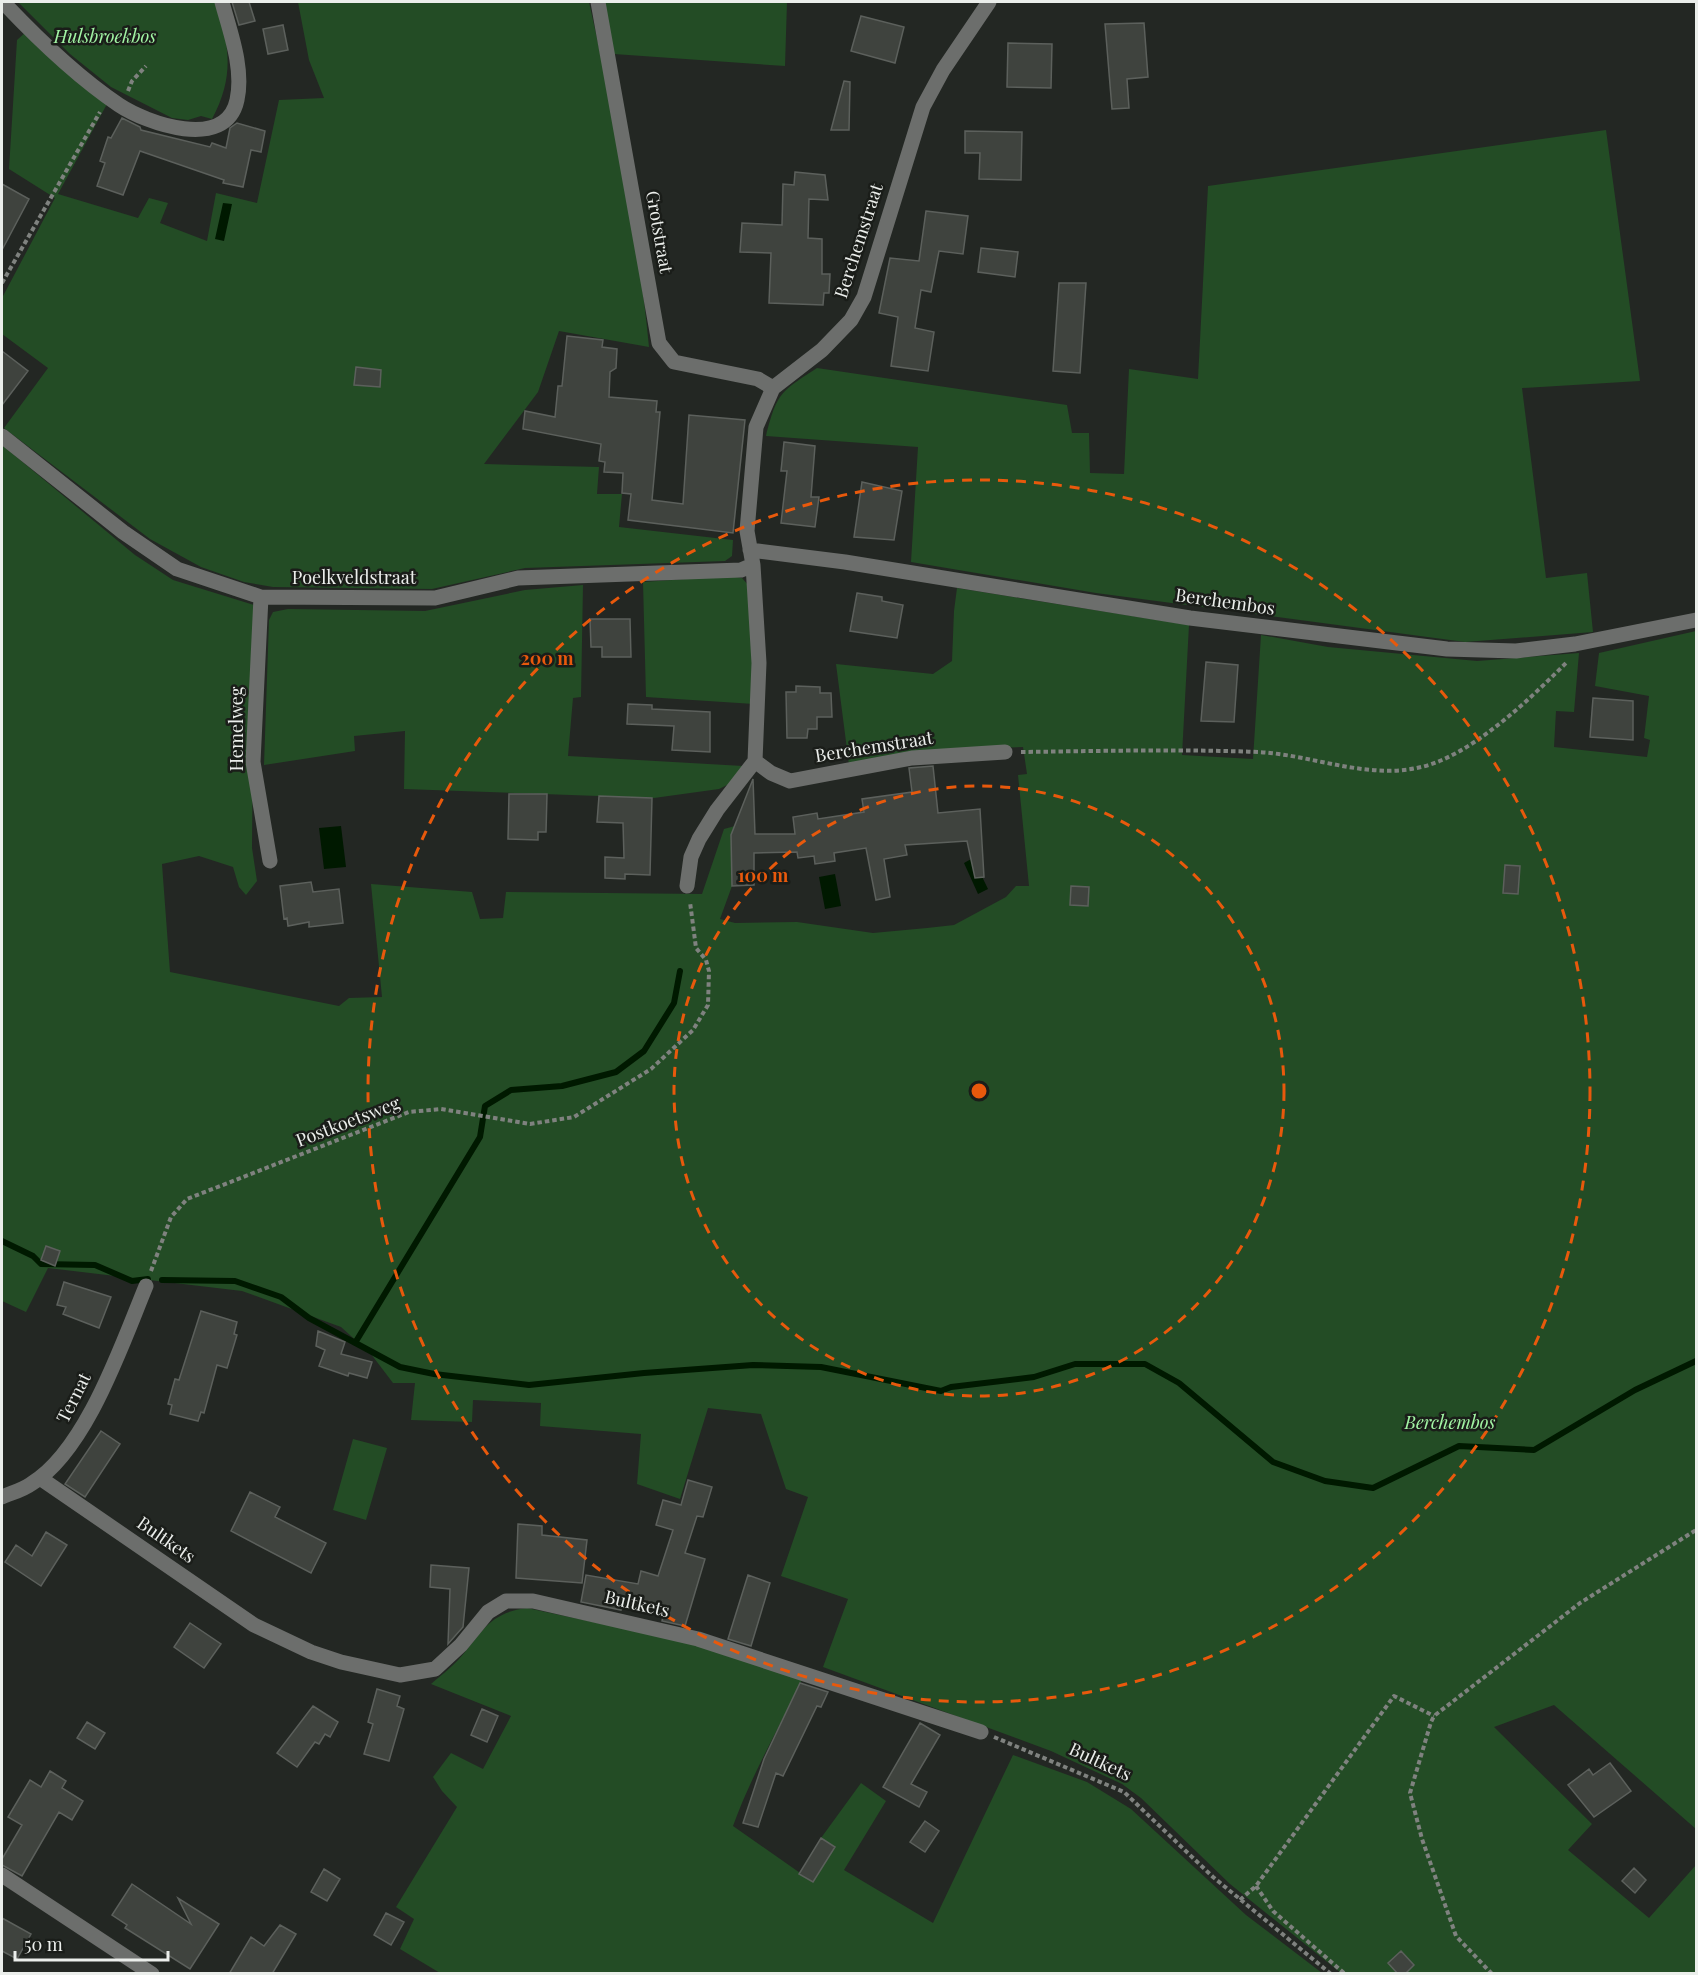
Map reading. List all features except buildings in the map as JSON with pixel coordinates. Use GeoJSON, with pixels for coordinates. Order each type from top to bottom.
{"type":"FeatureCollection","features":[{"type":"Feature","properties":{"kind":"street"},"geometry":{"type":"LineString","coordinates":[[3,2],[115,102],[167,127],[201,130],[224,121],[237,101],[237,71],[222,2]]}},
{"type":"Feature","properties":{"kind":"street","name":"Grotstraat"},"geometry":{"type":"LineString","coordinates":[[598,2],[659,343],[674,362],[758,379],[773,388]]}},
{"type":"Feature","properties":{"kind":"street","name":"Berchemstraat"},"geometry":{"type":"LineString","coordinates":[[989,2],[943,70],[924,107],[864,297],[851,320],[822,350],[773,388],[756,427],[747,515],[759,663],[755,761],[762,768],[790,781],[912,758],[1005,752]]}},
{"type":"Feature","properties":{"kind":"street","name":"Poelkveldstraat"},"geometry":{"type":"LineString","coordinates":[[2,436],[123,531],[177,568],[261,597],[435,598],[518,578],[741,570],[751,557]]}},
{"type":"Feature","properties":{"kind":"street","name":"Berchembos"},"geometry":{"type":"LineString","coordinates":[[751,557],[845,562],[1190,618],[1447,649],[1516,651],[1575,644],[1696,620]]}},
{"type":"Feature","properties":{"kind":"street","name":"Hemelweg"},"geometry":{"type":"LineString","coordinates":[[261,597],[253,762],[270,861]]}},
{"type":"Feature","properties":{"kind":"street"},"geometry":{"type":"LineString","coordinates":[[687,886],[692,857],[699,839],[717,810],[755,761]]}},
{"type":"Feature","properties":{"kind":"street","name":"Ternat"},"geometry":{"type":"LineString","coordinates":[[2,1497],[31,1485],[74,1442],[90,1413],[146,1286]]}},
{"type":"Feature","properties":{"kind":"street","name":"Bultkets"},"geometry":{"type":"LineString","coordinates":[[40,1478],[254,1625],[311,1652],[341,1662],[400,1675],[435,1669],[461,1645],[488,1612],[506,1601],[533,1600],[698,1638],[981,1732]]}},
{"type":"Feature","properties":{"kind":"street"},"geometry":{"type":"LineString","coordinates":[[2,1875],[152,1974]]}},
{"type":"Feature","properties":{"kind":"path"},"geometry":{"type":"LineString","coordinates":[[2,283],[115,102],[146,66]]}},
{"type":"Feature","properties":{"kind":"path"},"geometry":{"type":"LineString","coordinates":[[1005,752],[1149,750],[1261,752],[1373,772],[1414,767],[1441,760],[1490,731],[1541,688],[1572,656],[1575,644]]}},
{"type":"Feature","properties":{"kind":"path","name":"Postkoetsweg"},"geometry":{"type":"LineString","coordinates":[[146,1286],[158,1247],[171,1217],[187,1199],[409,1112],[441,1109],[530,1124],[574,1117],[651,1069],[693,1030],[708,1005],[709,971],[706,960],[696,948],[687,886]]}},
{"type":"Feature","properties":{"kind":"path"},"geometry":{"type":"LineString","coordinates":[[1492,1974],[1456,1936],[1422,1839],[1410,1793],[1434,1716],[1580,1603],[1696,1530]]}},
{"type":"Feature","properties":{"kind":"path"},"geometry":{"type":"LineString","coordinates":[[1240,1900],[1256,1886],[1394,1696],[1434,1716]]}},
{"type":"Feature","properties":{"kind":"path","name":"Bultkets"},"geometry":{"type":"LineString","coordinates":[[981,1732],[1124,1792],[1240,1900],[1331,1974]]}},
{"type":"Feature","properties":{"kind":"path"},"geometry":{"type":"LineString","coordinates":[[1256,1886],[1273,1911],[1346,1974]]}},
{"type":"Feature","properties":{"kind":"green space","name":"Hulsbroekbos"},"geometry":{"type":"Polygon","coordinates":[[[18,2],[217,2],[225,33],[228,61],[224,89],[212,119],[201,116],[188,120],[172,118],[111,87],[70,54],[18,2]]]}},
{"type":"Feature","properties":{"kind":"green space"},"geometry":{"type":"Polygon","coordinates":[[[298,2],[589,2],[624,174],[649,347],[559,331],[538,392],[484,464],[599,467],[597,494],[622,494],[619,527],[733,540],[732,556],[725,561],[525,568],[432,589],[273,587],[244,582],[201,567],[150,539],[4,428],[48,368],[2,334],[2,298],[55,198],[9,169],[17,40],[27,31],[107,104],[58,194],[138,218],[149,198],[168,203],[160,223],[207,241],[216,193],[257,203],[279,100],[324,98],[309,60],[298,2]]]}},
{"type":"Feature","properties":{"kind":"green space"},"geometry":{"type":"Polygon","coordinates":[[[604,2],[787,2],[785,66],[614,54],[604,2]]]}},
{"type":"Feature","properties":{"kind":"green space"},"geometry":{"type":"Polygon","coordinates":[[[1606,130],[1640,381],[1522,388],[1546,578],[1587,573],[1593,632],[1465,642],[1096,593],[911,562],[918,447],[766,436],[773,411],[782,395],[817,368],[1067,405],[1072,433],[1089,433],[1090,473],[1124,474],[1129,369],[1198,379],[1208,186],[1606,130]]]}},
{"type":"Feature","properties":{"kind":"green space"},"geometry":{"type":"Polygon","coordinates":[[[2,445],[135,555],[173,580],[254,605],[252,848],[257,881],[246,895],[239,887],[233,867],[199,856],[162,864],[170,972],[339,1006],[349,998],[382,997],[371,884],[472,892],[480,919],[503,918],[506,892],[702,894],[724,829],[735,826],[731,839],[732,886],[720,919],[735,923],[797,922],[873,933],[954,925],[1006,897],[1016,886],[1029,886],[1018,775],[1027,774],[1023,747],[958,749],[849,765],[836,664],[933,674],[952,661],[957,588],[1189,625],[1182,755],[1253,759],[1261,635],[1328,647],[1477,661],[1579,653],[1574,712],[1556,711],[1554,747],[1647,757],[1650,740],[1644,738],[1649,696],[1595,686],[1599,653],[1696,631],[1696,1829],[1554,1705],[1494,1727],[1592,1824],[1568,1850],[1649,1918],[1696,1865],[1696,1973],[1341,1973],[1230,1884],[1141,1798],[1122,1784],[1051,1751],[823,1667],[848,1599],[781,1576],[808,1497],[786,1489],[761,1414],[708,1408],[680,1499],[637,1484],[641,1434],[540,1426],[541,1403],[473,1400],[472,1422],[411,1420],[415,1383],[393,1383],[371,1354],[341,1327],[242,1291],[48,1268],[26,1312],[2,1301],[2,445]]]}},
{"type":"Feature","properties":{"kind":"green space"},"geometry":{"type":"Polygon","coordinates":[[[730,576],[742,578],[749,586],[754,704],[646,697],[643,582],[730,576]]]}},
{"type":"Feature","properties":{"kind":"green space"},"geometry":{"type":"Polygon","coordinates":[[[583,585],[581,697],[573,698],[568,756],[743,766],[729,784],[719,789],[654,798],[404,789],[405,731],[354,736],[355,751],[264,765],[269,620],[273,612],[288,609],[425,611],[525,590],[583,585]]]}},
{"type":"Feature","properties":{"kind":"green space"},"geometry":{"type":"Polygon","coordinates":[[[353,1439],[387,1448],[366,1520],[333,1510],[353,1439]]]}},
{"type":"Feature","properties":{"kind":"green space"},"geometry":{"type":"Polygon","coordinates":[[[527,1608],[687,1642],[802,1680],[757,1770],[733,1826],[813,1882],[835,1847],[821,1838],[861,1783],[886,1801],[844,1870],[933,1923],[1013,1755],[1087,1782],[1131,1809],[1246,1915],[1322,1973],[440,1973],[400,1949],[414,1919],[396,1907],[457,1807],[433,1777],[451,1753],[483,1769],[511,1716],[431,1684],[456,1662],[487,1625],[503,1614],[527,1608]]]}},
{"type":"Feature","properties":{"kind":"shaded area"},"geometry":{"type":"Polygon","coordinates":[[[223,203],[232,204],[224,241],[215,239],[223,203]]]}},
{"type":"Feature","properties":{"kind":"shaded area"},"geometry":{"type":"Polygon","coordinates":[[[341,826],[346,867],[324,869],[319,828],[341,826]]]}},
{"type":"Feature","properties":{"kind":"shaded area"},"geometry":{"type":"Polygon","coordinates":[[[973,858],[988,889],[978,894],[964,863],[973,858]]]}},
{"type":"Feature","properties":{"kind":"shaded area"},"geometry":{"type":"Polygon","coordinates":[[[835,874],[841,906],[825,909],[819,877],[835,874]]]}},
{"type":"Feature","properties":{"kind":"waterway"},"geometry":{"type":"LineString","coordinates":[[355,1343],[480,1137],[485,1106],[511,1090],[562,1086],[616,1072],[644,1051],[674,1003],[680,971]]}},
{"type":"Feature","properties":{"kind":"waterway"},"geometry":{"type":"LineString","coordinates":[[2,1241],[33,1256],[41,1264],[95,1265],[132,1281],[148,1279]]}},
{"type":"Feature","properties":{"kind":"waterway"},"geometry":{"type":"LineString","coordinates":[[162,1280],[235,1281],[281,1297],[309,1318],[400,1367],[434,1374],[529,1385],[753,1365],[821,1367],[941,1391],[951,1387],[1034,1377],[1075,1364],[1145,1364],[1179,1383],[1273,1462],[1325,1481],[1373,1488],[1459,1446],[1534,1450],[1635,1390],[1696,1361]]}}]}
